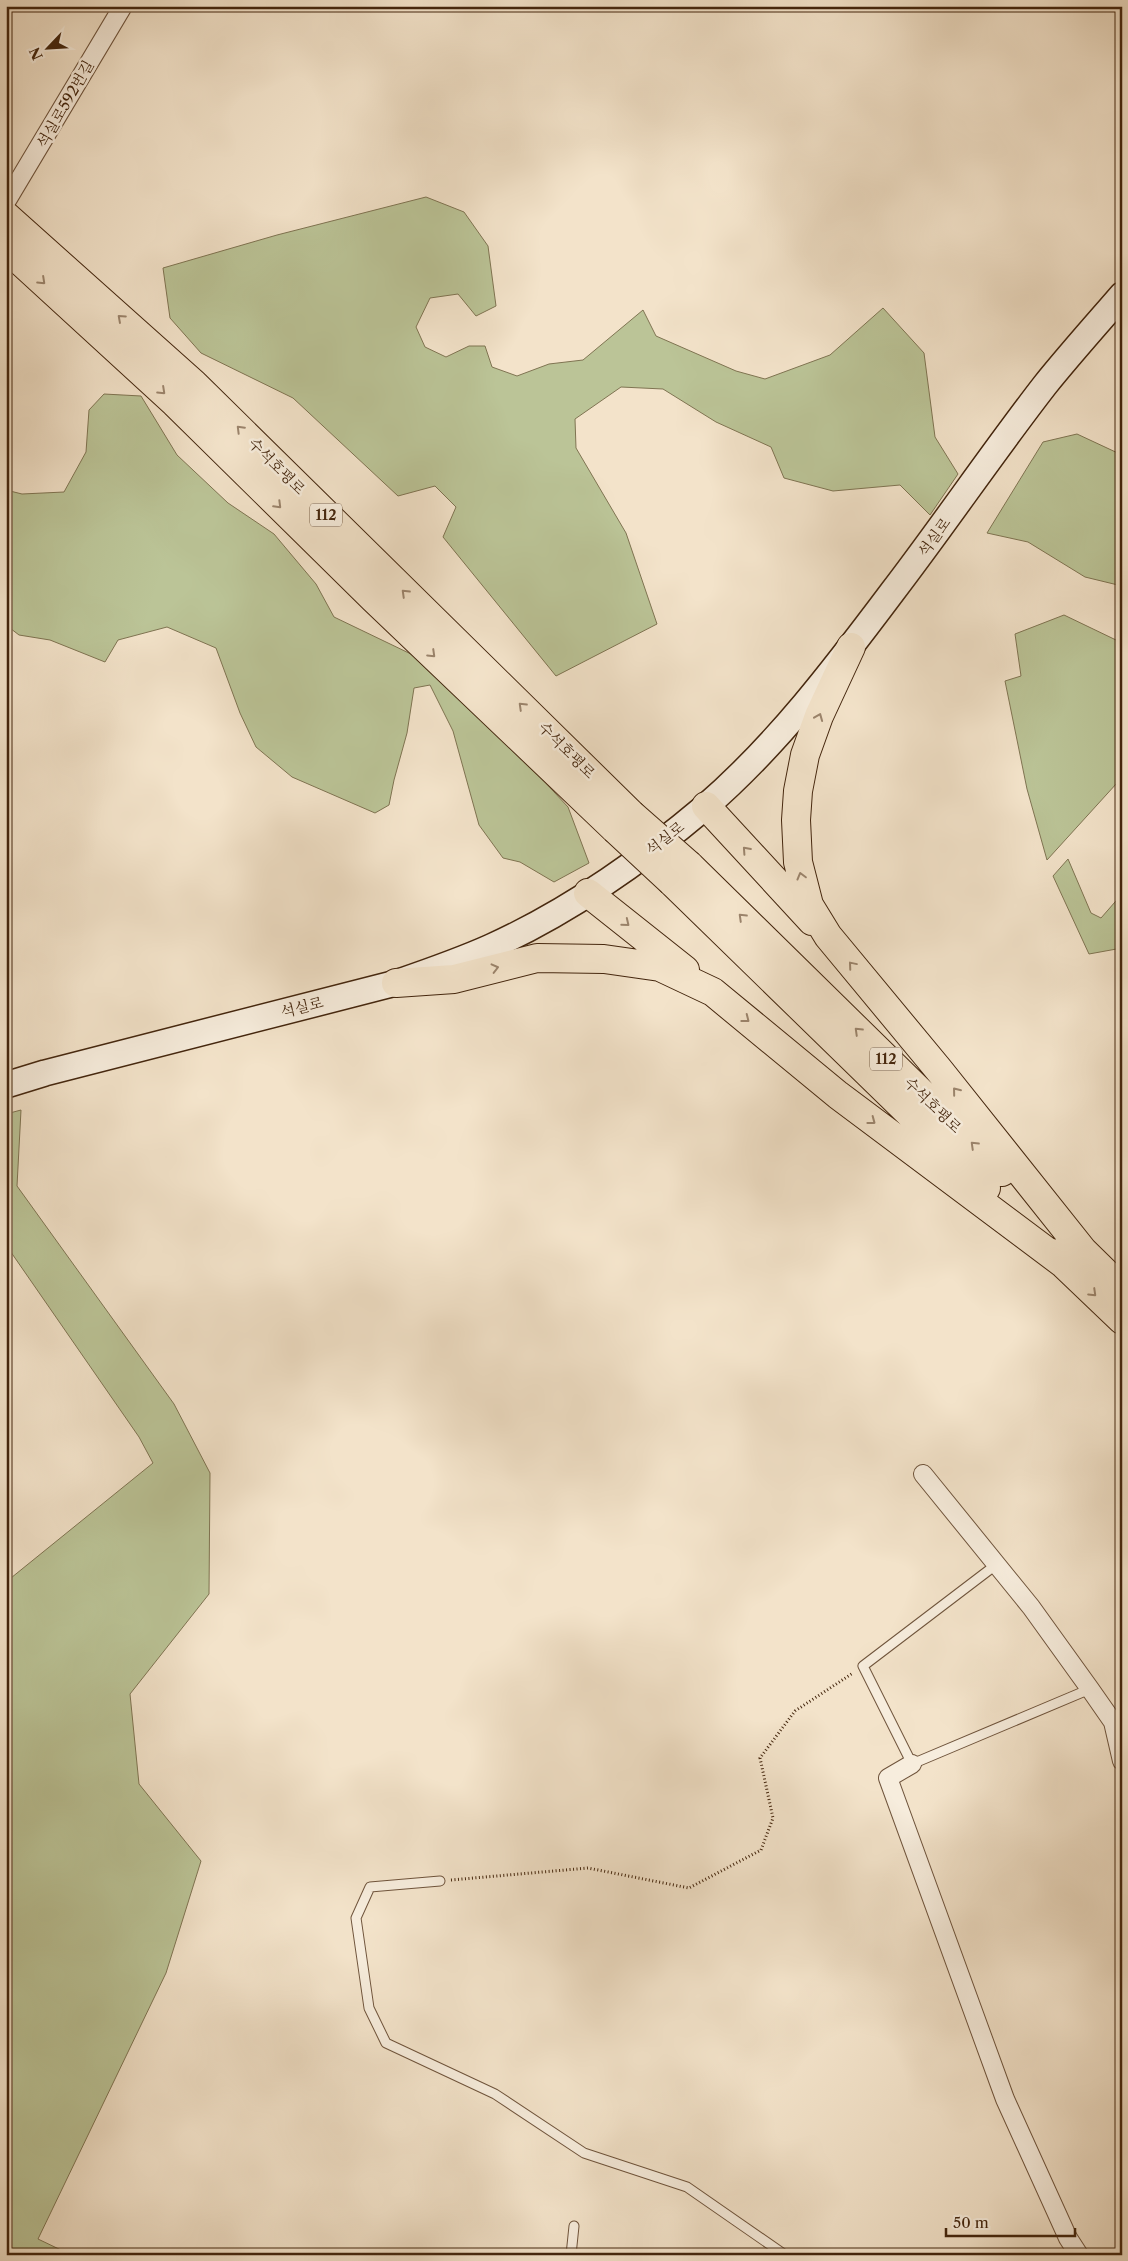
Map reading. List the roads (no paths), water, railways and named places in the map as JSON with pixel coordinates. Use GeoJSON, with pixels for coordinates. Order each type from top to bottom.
{"type":"FeatureCollection","features":[{"type":"Feature","properties":{"kind":"highway","name":"수석호평로"},"geometry":{"type":"LineString","coordinates":[[8,223],[194,384],[623,821],[680,874],[1075,1258],[1122,1320]]}},
{"type":"Feature","properties":{"kind":"highway"},"geometry":{"type":"LineString","coordinates":[[828,936],[809,905],[798,862],[796,810],[805,754],[851,647]]}},
{"type":"Feature","properties":{"kind":"highway"},"geometry":{"type":"LineString","coordinates":[[706,806],[798,908],[828,936],[939,1070],[1075,1258]]}},
{"type":"Feature","properties":{"kind":"highway"},"geometry":{"type":"LineString","coordinates":[[588,893],[838,1095],[1075,1258]]}},
{"type":"Feature","properties":{"kind":"highway"},"geometry":{"type":"LineString","coordinates":[[396,983],[454,979],[537,958],[604,959],[660,967],[712,992]]}},
{"type":"Feature","properties":{"kind":"highway","name":"수석호평로"},"geometry":{"type":"LineString","coordinates":[[1075,1258],[1122,1289]]}},
{"type":"Feature","properties":{"kind":"street","name":"석실로592번길"},"geometry":{"type":"LineString","coordinates":[[8,223],[123,6]]}},
{"type":"Feature","properties":{"kind":"street","name":"석실로"},"geometry":{"type":"LineString","coordinates":[[6,1085],[44,1072],[396,983],[448,966],[493,946],[557,912],[625,869],[706,806],[760,754],[851,647],[1046,384],[1122,296]]}},
{"type":"Feature","properties":{"kind":"street"},"geometry":{"type":"LineString","coordinates":[[923,1474],[1031,1606],[1090,1689],[1118,1721],[1122,1761]]}},
{"type":"Feature","properties":{"kind":"street"},"geometry":{"type":"LineString","coordinates":[[912,1764],[888,1778],[1005,2099],[1068,2238],[1079,2255]]}},
{"type":"Feature","properties":{"kind":"lane"},"geometry":{"type":"LineString","coordinates":[[996,1564],[864,1666],[912,1764],[1090,1689]]}},
{"type":"Feature","properties":{"kind":"lane"},"geometry":{"type":"LineString","coordinates":[[440,1881],[370,1887],[356,1918],[369,2008],[386,2043],[495,2094],[584,2153],[687,2187],[785,2255]]}},
{"type":"Feature","properties":{"kind":"lane"},"geometry":{"type":"LineString","coordinates":[[571,2255],[574,2226]]}}]}
